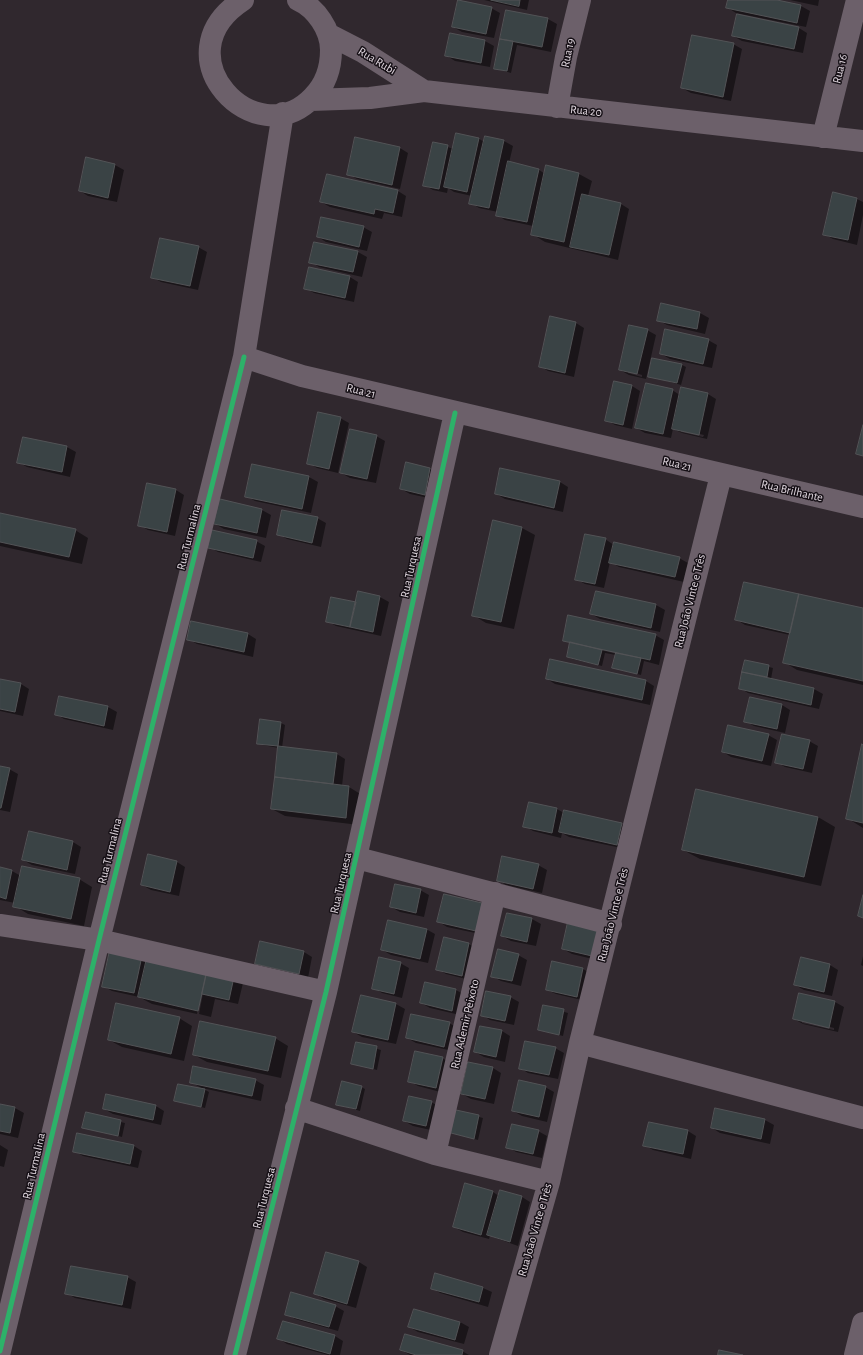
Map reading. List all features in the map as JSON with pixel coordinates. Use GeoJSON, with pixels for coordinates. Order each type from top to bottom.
{"type":"FeatureCollection","features":[{"type":"Feature","properties":{"kind":"street"},"geometry":{"type":"LineString","coordinates":[[243,0],[232,7],[222,18],[214,31],[210,59],[213,73],[220,87],[229,98],[241,106],[262,113],[283,113],[297,108],[310,100],[320,90],[327,77],[331,63],[331,48],[328,34],[322,21],[313,10],[298,0]]}},
{"type":"Feature","properties":{"kind":"street","name":"Rua 19"},"geometry":{"type":"LineString","coordinates":[[557,107],[566,56],[580,0]]}},
{"type":"Feature","properties":{"kind":"street","name":"Rua 16"},"geometry":{"type":"LineString","coordinates":[[823,138],[857,0]]}},
{"type":"Feature","properties":{"kind":"street","name":"Rua Rubi"},"geometry":{"type":"LineString","coordinates":[[328,34],[363,52],[424,91]]}},
{"type":"Feature","properties":{"kind":"street","name":"Rua 20"},"geometry":{"type":"LineString","coordinates":[[310,100],[370,98],[424,91],[823,138],[863,141]]}},
{"type":"Feature","properties":{"kind":"street"},"geometry":{"type":"LineString","coordinates":[[244,357],[283,113]]}},
{"type":"Feature","properties":{"kind":"street","name":"Rua 21"},"geometry":{"type":"LineString","coordinates":[[244,357],[302,376],[721,475]]}},
{"type":"Feature","properties":{"kind":"street","name":"Rua Turmalina"},"geometry":{"type":"LineString","coordinates":[[0,1352],[99,940],[244,357]]}},
{"type":"Feature","properties":{"kind":"street","name":"Rua Turquesa"},"geometry":{"type":"LineString","coordinates":[[235,1355],[326,992],[455,413]]}},
{"type":"Feature","properties":{"kind":"street","name":"Rua Brilhante"},"geometry":{"type":"LineString","coordinates":[[721,475],[863,507]]}},
{"type":"Feature","properties":{"kind":"street","name":"Rua João Vinte e Três"},"geometry":{"type":"LineString","coordinates":[[500,1355],[549,1182],[580,1043],[611,924],[721,475]]}},
{"type":"Feature","properties":{"kind":"street"},"geometry":{"type":"LineString","coordinates":[[357,858],[611,924]]}},
{"type":"Feature","properties":{"kind":"street","name":"Rua Ademir Peixoto"},"geometry":{"type":"LineString","coordinates":[[435,1154],[495,893]]}},
{"type":"Feature","properties":{"kind":"street"},"geometry":{"type":"LineString","coordinates":[[0,925],[99,940],[326,992]]}},
{"type":"Feature","properties":{"kind":"street"},"geometry":{"type":"LineString","coordinates":[[580,1043],[863,1118]]}},
{"type":"Feature","properties":{"kind":"street"},"geometry":{"type":"LineString","coordinates":[[296,1108],[435,1154],[549,1182]]}},
{"type":"Feature","properties":{"kind":"street"},"geometry":{"type":"LineString","coordinates":[[855,1355],[863,1323]]}},
{"type":"Feature","properties":{"kind":"building"},"geometry":{"type":"Polygon","coordinates":[[[458,0],[492,7],[486,34],[452,27],[458,0]]]}},
{"type":"Feature","properties":{"kind":"building"},"geometry":{"type":"Polygon","coordinates":[[[491,0],[520,0],[519,6],[491,0]]]}},
{"type":"Feature","properties":{"kind":"building"},"geometry":{"type":"Polygon","coordinates":[[[728,0],[777,0],[801,5],[797,23],[726,8],[728,0]]]}},
{"type":"Feature","properties":{"kind":"building"},"geometry":{"type":"Polygon","coordinates":[[[506,10],[548,18],[542,47],[500,39],[506,10]]]}},
{"type":"Feature","properties":{"kind":"building"},"geometry":{"type":"Polygon","coordinates":[[[737,14],[799,27],[794,49],[732,36],[737,14]]]}},
{"type":"Feature","properties":{"kind":"building"},"geometry":{"type":"Polygon","coordinates":[[[450,33],[485,40],[481,63],[445,56],[450,33]]]}},
{"type":"Feature","properties":{"kind":"building"},"geometry":{"type":"Polygon","coordinates":[[[692,35],[734,43],[723,97],[681,88],[692,35]]]}},
{"type":"Feature","properties":{"kind":"building"},"geometry":{"type":"Polygon","coordinates":[[[500,39],[513,41],[507,71],[494,69],[500,39]]]}},
{"type":"Feature","properties":{"kind":"building"},"geometry":{"type":"Polygon","coordinates":[[[456,133],[479,138],[467,192],[444,187],[456,133]]]}},
{"type":"Feature","properties":{"kind":"building"},"geometry":{"type":"Polygon","coordinates":[[[485,136],[504,140],[489,208],[469,204],[485,136]]]}},
{"type":"Feature","properties":{"kind":"building"},"geometry":{"type":"Polygon","coordinates":[[[355,137],[400,147],[392,185],[347,175],[355,137]]]}},
{"type":"Feature","properties":{"kind":"building"},"geometry":{"type":"Polygon","coordinates":[[[433,142],[448,145],[439,189],[423,186],[433,142]]]}},
{"type":"Feature","properties":{"kind":"building"},"geometry":{"type":"Polygon","coordinates":[[[86,157],[115,164],[108,198],[79,191],[86,157]]]}},
{"type":"Feature","properties":{"kind":"building"},"geometry":{"type":"Polygon","coordinates":[[[508,161],[539,169],[527,222],[496,216],[508,161]]]}},
{"type":"Feature","properties":{"kind":"building"},"geometry":{"type":"Polygon","coordinates":[[[546,165],[579,173],[564,242],[531,235],[546,165]]]}},
{"type":"Feature","properties":{"kind":"building"},"geometry":{"type":"Polygon","coordinates":[[[327,174],[398,190],[393,213],[375,209],[374,214],[320,202],[327,174]]]}},
{"type":"Feature","properties":{"kind":"building"},"geometry":{"type":"Polygon","coordinates":[[[833,192],[857,198],[848,240],[823,235],[833,192]]]}},
{"type":"Feature","properties":{"kind":"building"},"geometry":{"type":"Polygon","coordinates":[[[582,194],[621,203],[609,255],[570,247],[582,194]]]}},
{"type":"Feature","properties":{"kind":"building"},"geometry":{"type":"Polygon","coordinates":[[[321,217],[364,226],[359,247],[317,237],[321,217]]]}},
{"type":"Feature","properties":{"kind":"building"},"geometry":{"type":"Polygon","coordinates":[[[160,238],[199,246],[190,286],[151,278],[160,238]]]}},
{"type":"Feature","properties":{"kind":"building"},"geometry":{"type":"Polygon","coordinates":[[[314,242],[358,251],[353,272],[309,263],[314,242]]]}},
{"type":"Feature","properties":{"kind":"building"},"geometry":{"type":"Polygon","coordinates":[[[309,267],[350,276],[345,298],[304,289],[309,267]]]}},
{"type":"Feature","properties":{"kind":"building"},"geometry":{"type":"Polygon","coordinates":[[[661,303],[700,312],[697,329],[657,321],[661,303]]]}},
{"type":"Feature","properties":{"kind":"building"},"geometry":{"type":"Polygon","coordinates":[[[550,316],[576,322],[565,373],[539,367],[550,316]]]}},
{"type":"Feature","properties":{"kind":"building"},"geometry":{"type":"Polygon","coordinates":[[[629,325],[648,329],[637,374],[619,370],[629,325]]]}},
{"type":"Feature","properties":{"kind":"building"},"geometry":{"type":"Polygon","coordinates":[[[665,329],[709,339],[703,364],[660,354],[665,329]]]}},
{"type":"Feature","properties":{"kind":"building"},"geometry":{"type":"Polygon","coordinates":[[[652,358],[682,364],[677,383],[648,377],[652,358]]]}},
{"type":"Feature","properties":{"kind":"building"},"geometry":{"type":"Polygon","coordinates":[[[614,381],[632,385],[623,425],[605,421],[614,381]]]}},
{"type":"Feature","properties":{"kind":"building"},"geometry":{"type":"Polygon","coordinates":[[[646,383],[673,389],[663,434],[635,428],[646,383]]]}},
{"type":"Feature","properties":{"kind":"building"},"geometry":{"type":"Polygon","coordinates":[[[681,387],[708,393],[699,435],[672,429],[681,387]]]}},
{"type":"Feature","properties":{"kind":"building"},"geometry":{"type":"Polygon","coordinates":[[[318,412],[341,417],[329,469],[307,464],[318,412]]]}},
{"type":"Feature","properties":{"kind":"building"},"geometry":{"type":"Polygon","coordinates":[[[863,425],[863,456],[856,454],[863,425]]]}},
{"type":"Feature","properties":{"kind":"building"},"geometry":{"type":"Polygon","coordinates":[[[350,429],[377,435],[367,479],[340,473],[350,429]]]}},
{"type":"Feature","properties":{"kind":"building"},"geometry":{"type":"Polygon","coordinates":[[[23,437],[67,446],[62,472],[17,463],[23,437]]]}},
{"type":"Feature","properties":{"kind":"building"},"geometry":{"type":"Polygon","coordinates":[[[406,462],[430,468],[425,495],[400,489],[406,462]]]}},
{"type":"Feature","properties":{"kind":"building"},"geometry":{"type":"Polygon","coordinates":[[[252,464],[309,476],[302,509],[245,497],[252,464]]]}},
{"type":"Feature","properties":{"kind":"building"},"geometry":{"type":"Polygon","coordinates":[[[500,468],[560,481],[554,508],[495,494],[500,468]]]}},
{"type":"Feature","properties":{"kind":"building"},"geometry":{"type":"Polygon","coordinates":[[[147,483],[176,489],[167,532],[138,526],[147,483]]]}},
{"type":"Feature","properties":{"kind":"building"},"geometry":{"type":"Polygon","coordinates":[[[220,499],[262,509],[257,533],[214,524],[220,499]]]}},
{"type":"Feature","properties":{"kind":"building"},"geometry":{"type":"Polygon","coordinates":[[[282,510],[318,517],[312,543],[277,535],[282,510]]]}},
{"type":"Feature","properties":{"kind":"building"},"geometry":{"type":"Polygon","coordinates":[[[0,513],[76,529],[69,557],[0,542],[0,513]]]}},
{"type":"Feature","properties":{"kind":"building"},"geometry":{"type":"Polygon","coordinates":[[[493,520],[522,527],[501,622],[472,616],[493,520]]]}},
{"type":"Feature","properties":{"kind":"building"},"geometry":{"type":"Polygon","coordinates":[[[212,530],[257,540],[253,558],[208,548],[212,530]]]}},
{"type":"Feature","properties":{"kind":"building"},"geometry":{"type":"Polygon","coordinates":[[[585,534],[606,538],[595,584],[575,580],[585,534]]]}},
{"type":"Feature","properties":{"kind":"building"},"geometry":{"type":"Polygon","coordinates":[[[614,542],[680,557],[675,577],[609,563],[614,542]]]}},
{"type":"Feature","properties":{"kind":"building"},"geometry":{"type":"Polygon","coordinates":[[[744,582],[799,594],[790,633],[735,620],[744,582]]]}},
{"type":"Feature","properties":{"kind":"building"},"geometry":{"type":"Polygon","coordinates":[[[358,591],[380,596],[373,632],[350,627],[358,591]]]}},
{"type":"Feature","properties":{"kind":"building"},"geometry":{"type":"Polygon","coordinates":[[[596,591],[656,604],[651,628],[590,614],[596,591]]]}},
{"type":"Feature","properties":{"kind":"building"},"geometry":{"type":"Polygon","coordinates":[[[799,594],[863,608],[863,681],[783,663],[799,594]]]}},
{"type":"Feature","properties":{"kind":"building"},"geometry":{"type":"Polygon","coordinates":[[[331,597],[356,602],[350,627],[326,622],[331,597]]]}},
{"type":"Feature","properties":{"kind":"building"},"geometry":{"type":"Polygon","coordinates":[[[568,615],[656,634],[650,660],[563,641],[568,615]]]}},
{"type":"Feature","properties":{"kind":"building"},"geometry":{"type":"Polygon","coordinates":[[[191,621],[248,633],[244,652],[187,640],[191,621]]]}},
{"type":"Feature","properties":{"kind":"building"},"geometry":{"type":"Polygon","coordinates":[[[570,642],[602,650],[598,665],[567,657],[570,642]]]}},
{"type":"Feature","properties":{"kind":"building"},"geometry":{"type":"Polygon","coordinates":[[[616,653],[641,658],[637,674],[612,668],[616,653]]]}},
{"type":"Feature","properties":{"kind":"building"},"geometry":{"type":"Polygon","coordinates":[[[550,659],[646,680],[642,700],[546,679],[550,659]]]}},
{"type":"Feature","properties":{"kind":"building"},"geometry":{"type":"Polygon","coordinates":[[[745,660],[769,665],[767,677],[742,672],[745,660]]]}},
{"type":"Feature","properties":{"kind":"building"},"geometry":{"type":"Polygon","coordinates":[[[742,672],[814,688],[811,705],[739,689],[742,672]]]}},
{"type":"Feature","properties":{"kind":"building"},"geometry":{"type":"Polygon","coordinates":[[[0,679],[21,683],[15,712],[0,709],[0,679]]]}},
{"type":"Feature","properties":{"kind":"building"},"geometry":{"type":"Polygon","coordinates":[[[59,696],[108,706],[104,726],[55,715],[59,696]]]}},
{"type":"Feature","properties":{"kind":"building"},"geometry":{"type":"Polygon","coordinates":[[[750,697],[782,704],[777,729],[744,722],[750,697]]]}},
{"type":"Feature","properties":{"kind":"building"},"geometry":{"type":"Polygon","coordinates":[[[260,719],[281,722],[278,746],[257,744],[260,719]]]}},
{"type":"Feature","properties":{"kind":"building"},"geometry":{"type":"Polygon","coordinates":[[[728,725],[769,734],[762,761],[722,752],[728,725]]]}},
{"type":"Feature","properties":{"kind":"building"},"geometry":{"type":"Polygon","coordinates":[[[782,734],[810,740],[803,769],[775,763],[782,734]]]}},
{"type":"Feature","properties":{"kind":"building"},"geometry":{"type":"Polygon","coordinates":[[[862,744],[863,745],[863,823],[846,819],[862,744]]]}},
{"type":"Feature","properties":{"kind":"building"},"geometry":{"type":"Polygon","coordinates":[[[278,746],[337,753],[333,784],[275,777],[278,746]]]}},
{"type":"Feature","properties":{"kind":"building"},"geometry":{"type":"Polygon","coordinates":[[[0,766],[10,768],[1,808],[0,808],[0,766]]]}},
{"type":"Feature","properties":{"kind":"building"},"geometry":{"type":"Polygon","coordinates":[[[275,777],[349,786],[346,818],[271,809],[275,777]]]}},
{"type":"Feature","properties":{"kind":"building"},"geometry":{"type":"Polygon","coordinates":[[[696,789],[818,817],[804,877],[682,850],[696,789]]]}},
{"type":"Feature","properties":{"kind":"building"},"geometry":{"type":"Polygon","coordinates":[[[529,802],[557,808],[552,833],[523,827],[529,802]]]}},
{"type":"Feature","properties":{"kind":"building"},"geometry":{"type":"Polygon","coordinates":[[[564,810],[622,823],[617,845],[559,832],[564,810]]]}},
{"type":"Feature","properties":{"kind":"building"},"geometry":{"type":"Polygon","coordinates":[[[29,831],[73,841],[67,870],[22,860],[29,831]]]}},
{"type":"Feature","properties":{"kind":"building"},"geometry":{"type":"Polygon","coordinates":[[[148,854],[177,861],[170,892],[141,885],[148,854]]]}},
{"type":"Feature","properties":{"kind":"building"},"geometry":{"type":"Polygon","coordinates":[[[502,856],[539,864],[533,889],[497,881],[502,856]]]}},
{"type":"Feature","properties":{"kind":"building"},"geometry":{"type":"Polygon","coordinates":[[[22,866],[80,878],[71,919],[13,907],[22,866]]]}},
{"type":"Feature","properties":{"kind":"building"},"geometry":{"type":"Polygon","coordinates":[[[0,867],[12,870],[6,899],[0,897],[0,867]]]}},
{"type":"Feature","properties":{"kind":"building"},"geometry":{"type":"Polygon","coordinates":[[[395,884],[421,889],[416,913],[390,907],[395,884]]]}},
{"type":"Feature","properties":{"kind":"building"},"geometry":{"type":"Polygon","coordinates":[[[444,894],[482,903],[476,931],[437,922],[444,894]]]}},
{"type":"Feature","properties":{"kind":"building"},"geometry":{"type":"Polygon","coordinates":[[[863,895],[863,918],[858,916],[863,895]]]}},
{"type":"Feature","properties":{"kind":"building"},"geometry":{"type":"Polygon","coordinates":[[[507,913],[532,918],[527,942],[501,936],[507,913]]]}},
{"type":"Feature","properties":{"kind":"building"},"geometry":{"type":"Polygon","coordinates":[[[388,920],[427,929],[420,959],[381,950],[388,920]]]}},
{"type":"Feature","properties":{"kind":"building"},"geometry":{"type":"Polygon","coordinates":[[[568,922],[599,928],[592,956],[562,949],[568,922]]]}},
{"type":"Feature","properties":{"kind":"building"},"geometry":{"type":"Polygon","coordinates":[[[444,937],[469,943],[462,976],[436,970],[444,937]]]}},
{"type":"Feature","properties":{"kind":"building"},"geometry":{"type":"Polygon","coordinates":[[[260,941],[304,951],[299,974],[255,964],[260,941]]]}},
{"type":"Feature","properties":{"kind":"building"},"geometry":{"type":"Polygon","coordinates":[[[498,949],[519,954],[512,981],[491,977],[498,949]]]}},
{"type":"Feature","properties":{"kind":"building"},"geometry":{"type":"Polygon","coordinates":[[[110,950],[142,956],[134,993],[102,987],[110,950]]]}},
{"type":"Feature","properties":{"kind":"building"},"geometry":{"type":"Polygon","coordinates":[[[379,957],[401,962],[394,994],[372,989],[379,957]]]}},
{"type":"Feature","properties":{"kind":"building"},"geometry":{"type":"Polygon","coordinates":[[[801,957],[830,964],[824,992],[794,985],[801,957]]]}},
{"type":"Feature","properties":{"kind":"building"},"geometry":{"type":"Polygon","coordinates":[[[147,958],[207,971],[198,1011],[138,997],[147,958]]]}},
{"type":"Feature","properties":{"kind":"building"},"geometry":{"type":"Polygon","coordinates":[[[552,961],[583,968],[577,997],[546,990],[552,961]]]}},
{"type":"Feature","properties":{"kind":"building"},"geometry":{"type":"Polygon","coordinates":[[[207,971],[234,977],[229,1000],[202,994],[207,971]]]}},
{"type":"Feature","properties":{"kind":"building"},"geometry":{"type":"Polygon","coordinates":[[[425,982],[456,989],[452,1011],[420,1003],[425,982]]]}},
{"type":"Feature","properties":{"kind":"building"},"geometry":{"type":"Polygon","coordinates":[[[486,991],[511,996],[505,1021],[481,1016],[486,991]]]}},
{"type":"Feature","properties":{"kind":"building"},"geometry":{"type":"Polygon","coordinates":[[[799,993],[835,1001],[829,1028],[793,1019],[799,993]]]}},
{"type":"Feature","properties":{"kind":"building"},"geometry":{"type":"Polygon","coordinates":[[[361,995],[396,1003],[388,1040],[352,1032],[361,995]]]}},
{"type":"Feature","properties":{"kind":"building"},"geometry":{"type":"Polygon","coordinates":[[[116,1003],[180,1017],[171,1054],[108,1040],[116,1003]]]}},
{"type":"Feature","properties":{"kind":"building"},"geometry":{"type":"Polygon","coordinates":[[[543,1005],[564,1009],[559,1035],[538,1030],[543,1005]]]}},
{"type":"Feature","properties":{"kind":"building"},"geometry":{"type":"Polygon","coordinates":[[[411,1014],[450,1022],[444,1047],[406,1038],[411,1014]]]}},
{"type":"Feature","properties":{"kind":"building"},"geometry":{"type":"Polygon","coordinates":[[[200,1021],[276,1037],[268,1071],[193,1055],[200,1021]]]}},
{"type":"Feature","properties":{"kind":"building"},"geometry":{"type":"Polygon","coordinates":[[[480,1026],[502,1030],[496,1057],[474,1052],[480,1026]]]}},
{"type":"Feature","properties":{"kind":"building"},"geometry":{"type":"Polygon","coordinates":[[[525,1041],[556,1047],[549,1075],[519,1069],[525,1041]]]}},
{"type":"Feature","properties":{"kind":"building"},"geometry":{"type":"Polygon","coordinates":[[[356,1042],[377,1046],[373,1069],[351,1064],[356,1042]]]}},
{"type":"Feature","properties":{"kind":"building"},"geometry":{"type":"Polygon","coordinates":[[[415,1051],[443,1057],[436,1088],[408,1082],[415,1051]]]}},
{"type":"Feature","properties":{"kind":"building"},"geometry":{"type":"Polygon","coordinates":[[[468,1062],[493,1067],[485,1099],[461,1094],[468,1062]]]}},
{"type":"Feature","properties":{"kind":"building"},"geometry":{"type":"Polygon","coordinates":[[[193,1066],[256,1079],[252,1096],[190,1083],[193,1066]]]}},
{"type":"Feature","properties":{"kind":"building"},"geometry":{"type":"Polygon","coordinates":[[[519,1080],[546,1086],[539,1117],[512,1111],[519,1080]]]}},
{"type":"Feature","properties":{"kind":"building"},"geometry":{"type":"Polygon","coordinates":[[[342,1081],[362,1086],[356,1109],[336,1105],[342,1081]]]}},
{"type":"Feature","properties":{"kind":"building"},"geometry":{"type":"Polygon","coordinates":[[[178,1084],[205,1089],[201,1107],[174,1101],[178,1084]]]}},
{"type":"Feature","properties":{"kind":"building"},"geometry":{"type":"Polygon","coordinates":[[[106,1094],[156,1105],[153,1120],[103,1109],[106,1094]]]}},
{"type":"Feature","properties":{"kind":"building"},"geometry":{"type":"Polygon","coordinates":[[[409,1096],[432,1101],[426,1126],[403,1121],[409,1096]]]}},
{"type":"Feature","properties":{"kind":"building"},"geometry":{"type":"Polygon","coordinates":[[[0,1104],[15,1107],[10,1133],[0,1131],[0,1104]]]}},
{"type":"Feature","properties":{"kind":"building"},"geometry":{"type":"Polygon","coordinates":[[[715,1108],[765,1119],[761,1139],[711,1128],[715,1108]]]}},
{"type":"Feature","properties":{"kind":"building"},"geometry":{"type":"Polygon","coordinates":[[[456,1110],[479,1115],[474,1139],[451,1133],[456,1110]]]}},
{"type":"Feature","properties":{"kind":"building"},"geometry":{"type":"Polygon","coordinates":[[[86,1112],[121,1120],[118,1136],[82,1128],[86,1112]]]}},
{"type":"Feature","properties":{"kind":"building"},"geometry":{"type":"Polygon","coordinates":[[[649,1122],[688,1130],[683,1154],[643,1146],[649,1122]]]}},
{"type":"Feature","properties":{"kind":"building"},"geometry":{"type":"Polygon","coordinates":[[[512,1124],[539,1130],[533,1154],[506,1148],[512,1124]]]}},
{"type":"Feature","properties":{"kind":"building"},"geometry":{"type":"Polygon","coordinates":[[[77,1133],[134,1145],[130,1164],[73,1152],[77,1133]]]}},
{"type":"Feature","properties":{"kind":"building"},"geometry":{"type":"Polygon","coordinates":[[[465,1183],[493,1191],[481,1235],[453,1227],[465,1183]]]}},
{"type":"Feature","properties":{"kind":"building"},"geometry":{"type":"Polygon","coordinates":[[[500,1190],[522,1196],[510,1242],[487,1235],[500,1190]]]}},
{"type":"Feature","properties":{"kind":"building"},"geometry":{"type":"Polygon","coordinates":[[[326,1252],[359,1261],[347,1304],[314,1294],[326,1252]]]}},
{"type":"Feature","properties":{"kind":"building"},"geometry":{"type":"Polygon","coordinates":[[[71,1266],[128,1276],[122,1305],[65,1294],[71,1266]]]}},
{"type":"Feature","properties":{"kind":"building"},"geometry":{"type":"Polygon","coordinates":[[[435,1273],[483,1287],[479,1302],[431,1289],[435,1273]]]}},
{"type":"Feature","properties":{"kind":"building"},"geometry":{"type":"Polygon","coordinates":[[[291,1292],[336,1305],[329,1327],[285,1315],[291,1292]]]}},
{"type":"Feature","properties":{"kind":"building"},"geometry":{"type":"Polygon","coordinates":[[[414,1309],[460,1322],[455,1340],[408,1327],[414,1309]]]}},
{"type":"Feature","properties":{"kind":"building"},"geometry":{"type":"Polygon","coordinates":[[[283,1321],[335,1335],[330,1354],[277,1339],[283,1321]]]}},
{"type":"Feature","properties":{"kind":"building"},"geometry":{"type":"Polygon","coordinates":[[[405,1334],[463,1350],[462,1355],[416,1355],[400,1350],[405,1334]]]}},
{"type":"Feature","properties":{"kind":"building"},"geometry":{"type":"Polygon","coordinates":[[[719,1350],[743,1355],[718,1355],[719,1350]]]}},
{"type":"Feature","properties":{"kind":"cycle path"},"geometry":{"type":"LineString","coordinates":[[0,1351],[99,940],[244,357]]}},
{"type":"Feature","properties":{"kind":"cycle path"},"geometry":{"type":"LineString","coordinates":[[235,1355],[326,992],[455,413]]}}]}
